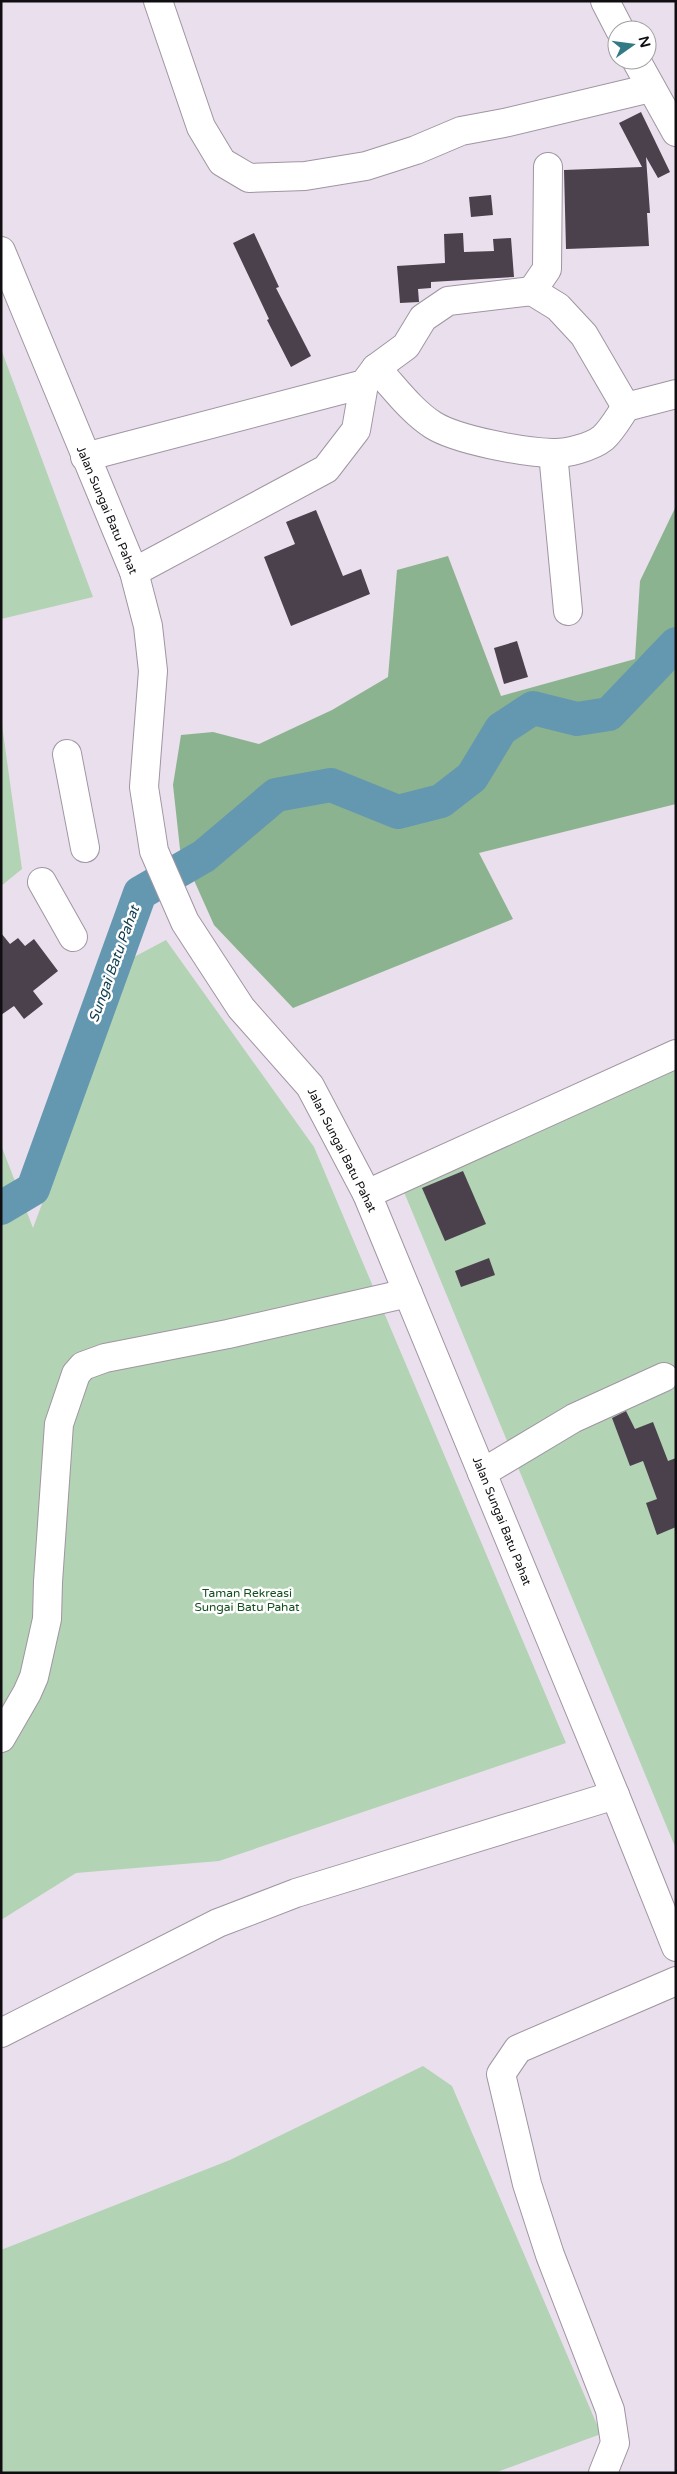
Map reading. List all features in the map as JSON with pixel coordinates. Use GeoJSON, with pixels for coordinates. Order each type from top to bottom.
{"type":"FeatureCollection","features":[{"type":"Feature","properties":{"kind":"street"},"geometry":{"type":"LineString","coordinates":[[158,1],[201,127],[222,162],[249,178],[305,176],[366,166],[416,150],[461,131],[504,123],[666,109],[642,70]]}},
{"type":"Feature","properties":{"kind":"street"},"geometry":{"type":"LineString","coordinates":[[604,1],[614,20]]}},
{"type":"Feature","properties":{"kind":"street"},"geometry":{"type":"LineString","coordinates":[[532,291],[547,269],[548,167]]}},
{"type":"Feature","properties":{"kind":"street","name":"Jalan Sungai Batu Pahat"},"geometry":{"type":"LineString","coordinates":[[1,251],[134,572],[148,626],[153,671],[144,786],[154,851],[185,922],[241,1008],[310,1086],[367,1194],[676,1947]]}},
{"type":"Feature","properties":{"kind":"street"},"geometry":{"type":"LineString","coordinates":[[85,457],[370,376],[406,346],[423,318],[448,301],[532,291],[558,307],[584,334],[626,407]]}},
{"type":"Feature","properties":{"kind":"street"},"geometry":{"type":"LineString","coordinates":[[370,376],[434,425],[460,436],[553,453],[580,448],[602,438],[626,407],[676,394]]}},
{"type":"Feature","properties":{"kind":"street"},"geometry":{"type":"LineString","coordinates":[[134,572],[326,469],[356,430],[370,376]]}},
{"type":"Feature","properties":{"kind":"street"},"geometry":{"type":"LineString","coordinates":[[553,453],[568,611]]}},
{"type":"Feature","properties":{"kind":"street"},"geometry":{"type":"LineString","coordinates":[[67,754],[85,848]]}},
{"type":"Feature","properties":{"kind":"street"},"geometry":{"type":"LineString","coordinates":[[42,882],[73,937]]}},
{"type":"Feature","properties":{"kind":"street"},"geometry":{"type":"LineString","coordinates":[[367,1194],[676,1054]]}},
{"type":"Feature","properties":{"kind":"street"},"geometry":{"type":"LineString","coordinates":[[1,1738],[23,1701],[34,1676],[47,1619],[59,1424],[76,1374],[84,1366],[105,1358],[236,1332],[408,1293]]}},
{"type":"Feature","properties":{"kind":"street"},"geometry":{"type":"LineString","coordinates":[[482,1473],[574,1418],[664,1377]]}},
{"type":"Feature","properties":{"kind":"street"},"geometry":{"type":"LineString","coordinates":[[1,2033],[218,1922],[296,1893],[615,1795]]}},
{"type":"Feature","properties":{"kind":"street"},"geometry":{"type":"LineString","coordinates":[[603,2473],[615,2443],[610,2410],[550,2255],[528,2184],[501,2074],[518,2049],[676,1981]]}},
{"type":"Feature","properties":{"kind":"green space"},"geometry":{"type":"Polygon","coordinates":[[[1,349],[93,597],[1,619],[1,349]]]}},
{"type":"Feature","properties":{"kind":"green space"},"geometry":{"type":"Polygon","coordinates":[[[676,506],[676,804],[479,853],[513,919],[293,1008],[214,925],[180,849],[173,785],[181,735],[213,732],[259,744],[332,710],[388,677],[397,570],[448,556],[501,696],[635,659],[640,581],[676,506]]]}},
{"type":"Feature","properties":{"kind":"green space"},"geometry":{"type":"Polygon","coordinates":[[[1,718],[22,869],[1,886],[1,718]]]}},
{"type":"Feature","properties":{"kind":"green space","name":"Taman Rekreasi Sungai Batu Pahat"},"geometry":{"type":"Polygon","coordinates":[[[166,940],[314,1147],[566,1743],[219,1861],[76,1873],[1,1920],[1,1145],[33,1228],[134,957],[166,940]]]}},
{"type":"Feature","properties":{"kind":"green space"},"geometry":{"type":"Polygon","coordinates":[[[676,1068],[676,1849],[404,1192],[676,1068]]]}},
{"type":"Feature","properties":{"kind":"green space"},"geometry":{"type":"Polygon","coordinates":[[[423,2066],[452,2086],[601,2434],[494,2473],[1,2473],[1,2250],[230,2160],[423,2066]]]}},
{"type":"Feature","properties":{"kind":"building"},"geometry":{"type":"Polygon","coordinates":[[[641,112],[670,172],[658,178],[646,157],[650,213],[647,213],[649,246],[566,249],[564,170],[642,167],[619,123],[641,112]]]}},
{"type":"Feature","properties":{"kind":"building"},"geometry":{"type":"Polygon","coordinates":[[[491,195],[493,215],[471,217],[469,197],[491,195]]]}},
{"type":"Feature","properties":{"kind":"building"},"geometry":{"type":"Polygon","coordinates":[[[254,233],[279,287],[276,288],[311,356],[291,367],[267,320],[269,319],[233,243],[254,233]]]}},
{"type":"Feature","properties":{"kind":"building"},"geometry":{"type":"Polygon","coordinates":[[[463,233],[464,252],[494,251],[493,239],[511,238],[514,277],[431,282],[431,288],[418,289],[419,302],[400,303],[397,266],[445,263],[444,234],[463,233]]]}},
{"type":"Feature","properties":{"kind":"building"},"geometry":{"type":"Polygon","coordinates":[[[316,510],[343,576],[361,569],[370,594],[291,626],[264,557],[295,544],[286,522],[316,510]]]}},
{"type":"Feature","properties":{"kind":"building"},"geometry":{"type":"Polygon","coordinates":[[[517,641],[528,677],[504,684],[494,648],[517,641]]]}},
{"type":"Feature","properties":{"kind":"building"},"geometry":{"type":"Polygon","coordinates":[[[1,933],[10,944],[18,938],[25,946],[34,939],[58,971],[33,991],[43,1004],[24,1019],[14,1006],[1,1015],[1,933]]]}},
{"type":"Feature","properties":{"kind":"building"},"geometry":{"type":"Polygon","coordinates":[[[463,1171],[486,1224],[445,1241],[422,1188],[463,1171]]]}},
{"type":"Feature","properties":{"kind":"building"},"geometry":{"type":"Polygon","coordinates":[[[489,1258],[495,1275],[461,1287],[455,1271],[489,1258]]]}},
{"type":"Feature","properties":{"kind":"building"},"geometry":{"type":"Polygon","coordinates":[[[626,1411],[635,1429],[653,1422],[668,1461],[676,1458],[676,1527],[657,1535],[646,1503],[657,1499],[643,1461],[630,1466],[612,1418],[626,1411]]]}},
{"type":"Feature","properties":{"kind":"waterway","name":"Sungai Batu Pahat"},"geometry":{"type":"LineString","coordinates":[[1,1208],[33,1189],[140,893],[204,856],[276,795],[331,785],[398,812],[441,801],[472,777],[501,729],[533,708],[577,719],[609,714],[676,644]]}}]}
